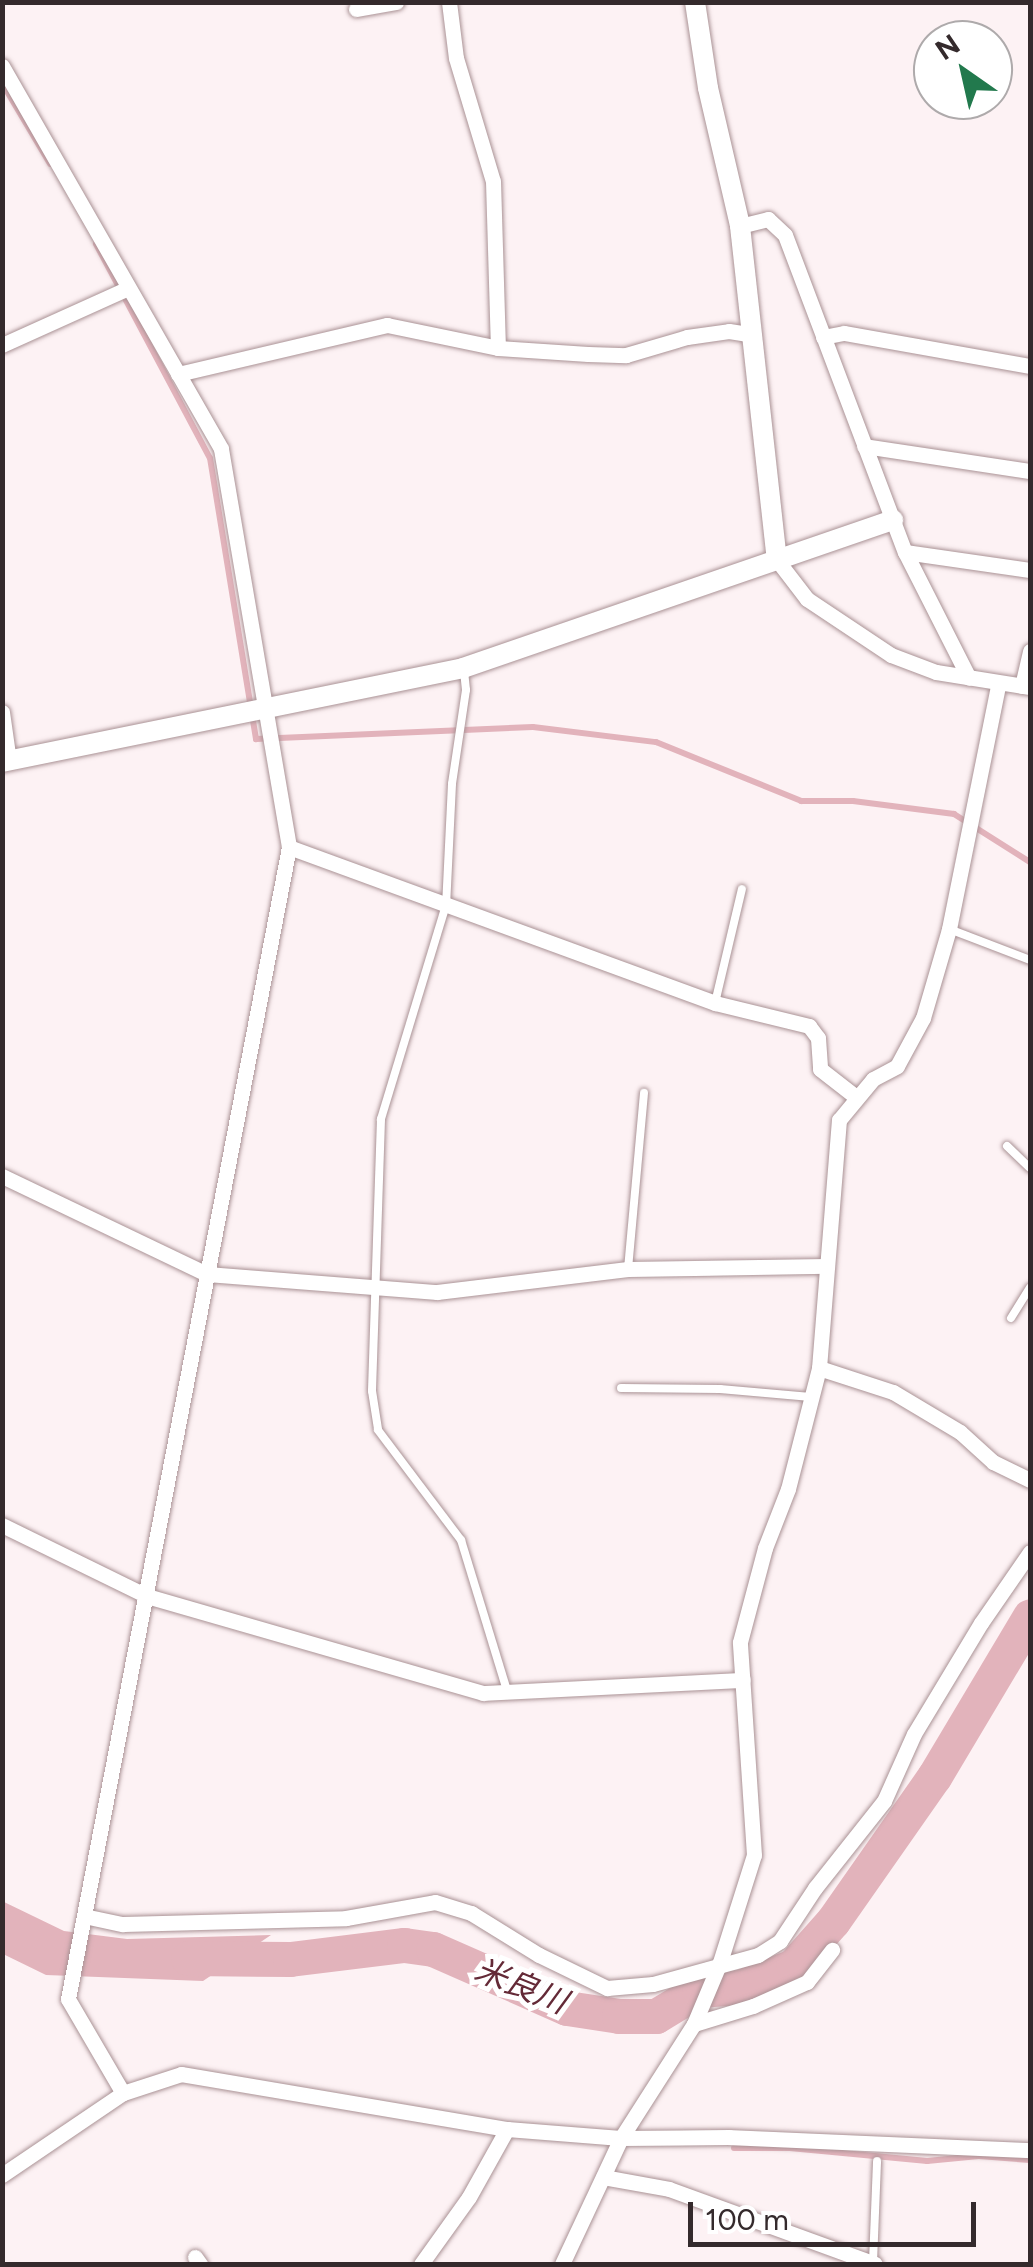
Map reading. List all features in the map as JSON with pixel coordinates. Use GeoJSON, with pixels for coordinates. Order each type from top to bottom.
{"type":"FeatureCollection","features":[{"type":"Feature","properties":{"kind":"street"},"geometry":{"type":"LineString","coordinates":[[356,9],[396,2]]}},
{"type":"Feature","properties":{"kind":"street"},"geometry":{"type":"LineString","coordinates":[[450,2],[456,58],[495,198],[498,348]]}},
{"type":"Feature","properties":{"kind":"street"},"geometry":{"type":"LineString","coordinates":[[695,2],[708,88],[740,226],[778,560],[807,599],[892,656],[936,672],[1026,686],[1030,651]]}},
{"type":"Feature","properties":{"kind":"street"},"geometry":{"type":"LineString","coordinates":[[2,66],[221,449],[288,846],[148,1596],[68,1999],[123,2093]]}},
{"type":"Feature","properties":{"kind":"street"},"geometry":{"type":"LineString","coordinates":[[740,226],[768,219],[785,235],[905,552],[969,678]]}},
{"type":"Feature","properties":{"kind":"street"},"geometry":{"type":"LineString","coordinates":[[2,345],[128,288]]}},
{"type":"Feature","properties":{"kind":"street"},"geometry":{"type":"LineString","coordinates":[[178,374],[387,325],[498,348],[626,356],[687,337],[729,331],[753,335]]}},
{"type":"Feature","properties":{"kind":"street"},"geometry":{"type":"LineString","coordinates":[[823,337],[844,334],[1030,366]]}},
{"type":"Feature","properties":{"kind":"street"},"geometry":{"type":"LineString","coordinates":[[864,446],[1030,471]]}},
{"type":"Feature","properties":{"kind":"street"},"geometry":{"type":"LineString","coordinates":[[2,712],[6,761],[266,704],[463,668],[894,520]]}},
{"type":"Feature","properties":{"kind":"street"},"geometry":{"type":"LineString","coordinates":[[905,552],[1030,570]]}},
{"type":"Feature","properties":{"kind":"street"},"geometry":{"type":"LineString","coordinates":[[562,2264],[621,2138],[694,2024],[720,1962],[754,1855],[740,1642],[819,1368],[838,1120],[873,1079],[897,1066],[922,1018],[949,929],[998,684]]}},
{"type":"Feature","properties":{"kind":"street"},"geometry":{"type":"LineString","coordinates":[[288,846],[715,1003],[808,1026],[818,1038],[820,1070],[856,1097]]}},
{"type":"Feature","properties":{"kind":"street"},"geometry":{"type":"LineString","coordinates":[[2,1176],[207,1274],[373,1290],[467,1290],[561,1274],[628,1269],[827,1266]]}},
{"type":"Feature","properties":{"kind":"street"},"geometry":{"type":"LineString","coordinates":[[819,1368],[892,1392],[960,1432],[994,1462],[1030,1480]]}},
{"type":"Feature","properties":{"kind":"street"},"geometry":{"type":"LineString","coordinates":[[2,1525],[148,1596],[482,1694],[743,1680]]}},
{"type":"Feature","properties":{"kind":"street"},"geometry":{"type":"LineString","coordinates":[[84,1916],[123,1924],[346,1918],[435,1902],[471,1913],[538,1955],[607,1988],[653,1984],[720,1962],[758,1955],[780,1941],[815,1888],[884,1801],[914,1734],[981,1623],[1030,1552]]}},
{"type":"Feature","properties":{"kind":"street"},"geometry":{"type":"LineString","coordinates":[[694,2024],[768,2000],[807,1982],[832,1950]]}},
{"type":"Feature","properties":{"kind":"street"},"geometry":{"type":"LineString","coordinates":[[2,2175],[123,2093],[181,2074],[507,2129],[621,2138],[729,2137],[1030,2150]]}},
{"type":"Feature","properties":{"kind":"street"},"geometry":{"type":"LineString","coordinates":[[421,2264],[469,2197],[507,2129]]}},
{"type":"Feature","properties":{"kind":"street"},"geometry":{"type":"LineString","coordinates":[[603,2177],[669,2189],[874,2264]]}},
{"type":"Feature","properties":{"kind":"lane"},"geometry":{"type":"LineString","coordinates":[[463,668],[466,690],[452,784],[446,906],[381,1119],[372,1391],[378,1430],[461,1540],[508,1694]]}},
{"type":"Feature","properties":{"kind":"lane"},"geometry":{"type":"LineString","coordinates":[[715,1003],[742,888]]}},
{"type":"Feature","properties":{"kind":"lane"},"geometry":{"type":"LineString","coordinates":[[949,929],[1030,960]]}},
{"type":"Feature","properties":{"kind":"lane"},"geometry":{"type":"LineString","coordinates":[[628,1269],[644,1093]]}},
{"type":"Feature","properties":{"kind":"lane"},"geometry":{"type":"LineString","coordinates":[[1007,1146],[1030,1168]]}},
{"type":"Feature","properties":{"kind":"lane"},"geometry":{"type":"LineString","coordinates":[[1011,1318],[1030,1288]]}},
{"type":"Feature","properties":{"kind":"lane"},"geometry":{"type":"LineString","coordinates":[[621,1388],[720,1388],[812,1397]]}},
{"type":"Feature","properties":{"kind":"lane"},"geometry":{"type":"LineString","coordinates":[[874,2264],[878,2161]]}},
{"type":"Feature","properties":{"kind":"shaded area"},"geometry":{"type":"Polygon","coordinates":[[[2,1901],[64,1931],[127,1939],[271,1935],[203,1981],[46,1975],[3,1954],[2,1901]]]}},
{"type":"Feature","properties":{"kind":"waterway"},"geometry":{"type":"LineString","coordinates":[[2,83],[50,164]]}},
{"type":"Feature","properties":{"kind":"waterway"},"geometry":{"type":"LineString","coordinates":[[96,244],[210,458],[256,739],[533,727],[656,742],[801,801],[853,801],[954,814],[1030,862]]}},
{"type":"Feature","properties":{"kind":"waterway","name":"米良川"},"geometry":{"type":"LineString","coordinates":[[188,1958],[290,1959],[404,1945],[433,1949],[567,2008],[619,2016],[656,2016],[699,1990],[740,1987],[793,1966],[833,1921],[934,1777],[1030,1616]]}},
{"type":"Feature","properties":{"kind":"waterway"},"geometry":{"type":"LineString","coordinates":[[734,2148],[790,2148],[927,2161],[979,2156],[1030,2160]]}}]}
